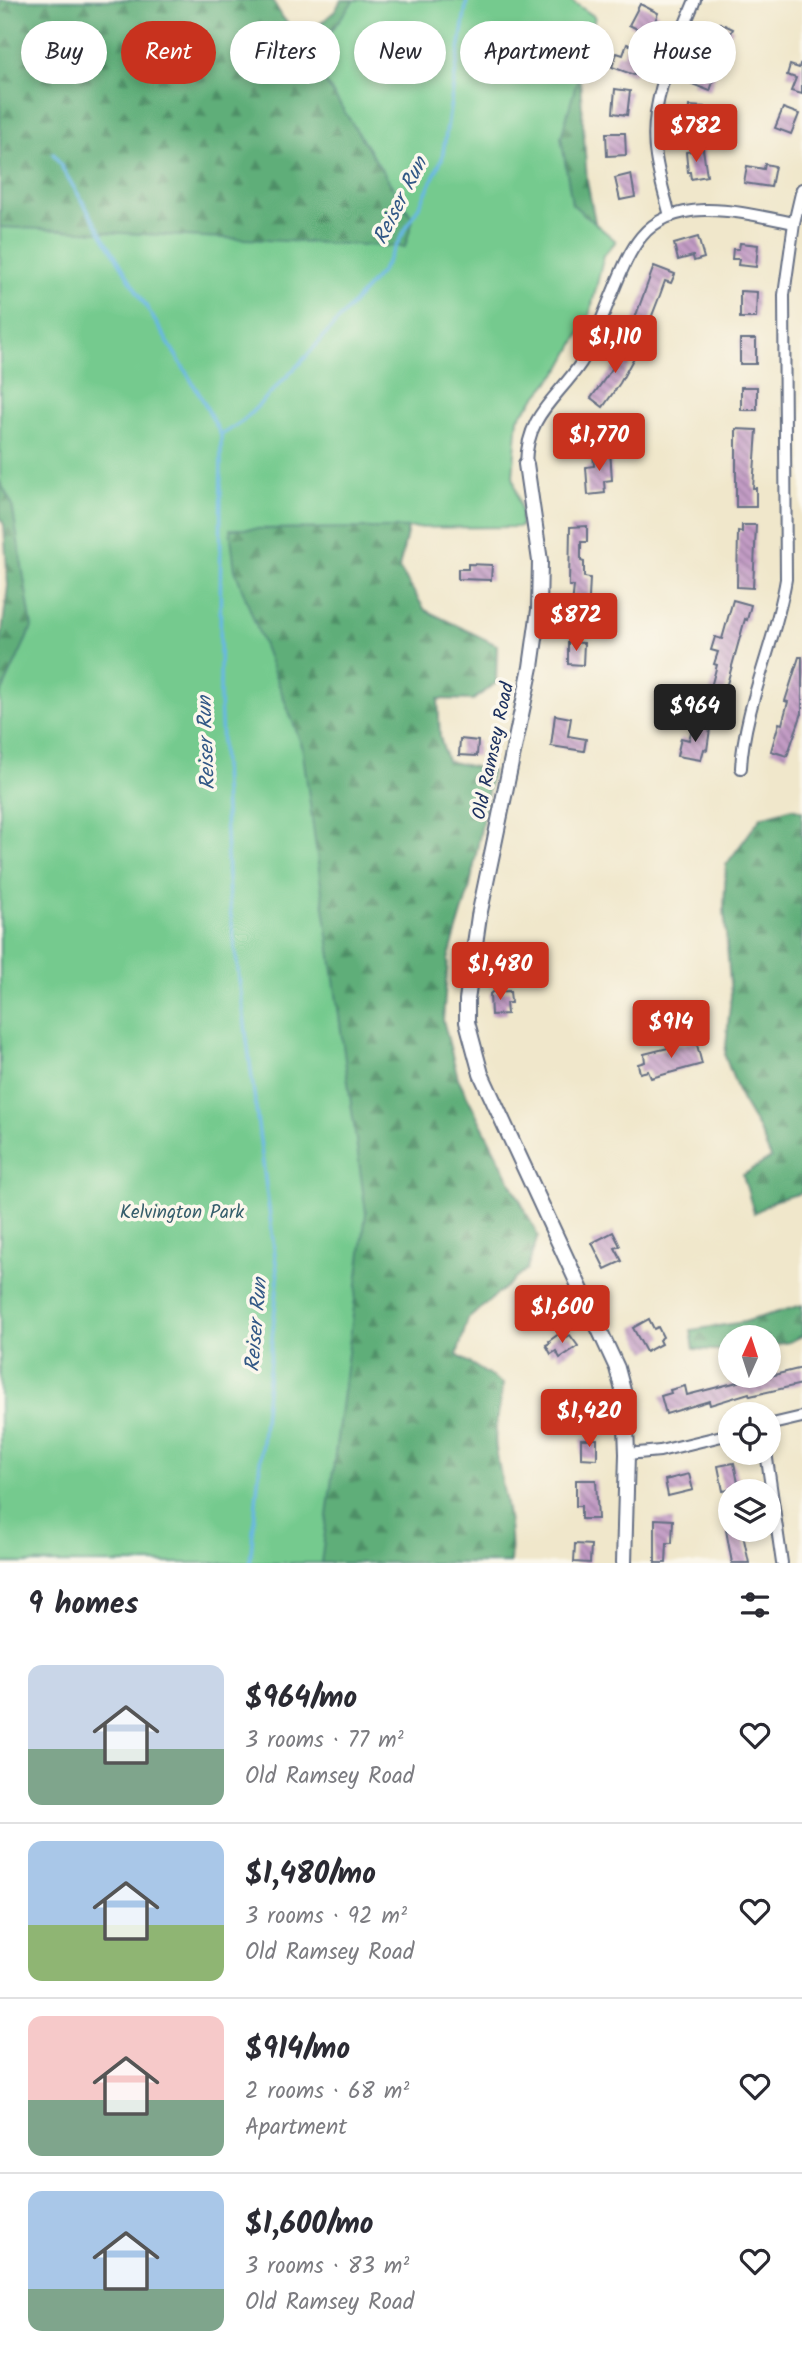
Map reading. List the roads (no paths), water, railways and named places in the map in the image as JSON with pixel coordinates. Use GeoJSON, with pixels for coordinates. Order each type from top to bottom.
{"type":"FeatureCollection","features":[{"type":"Feature","properties":{"kind":"street"},"geometry":{"type":"LineString","coordinates":[[670,216],[656,155],[656,121],[663,82],[695,0]]}},
{"type":"Feature","properties":{"kind":"street"},"geometry":{"type":"LineString","coordinates":[[741,768],[742,742],[781,609],[786,579],[784,295],[794,223],[802,189]]}},
{"type":"Feature","properties":{"kind":"street","name":"Old Ramsey Road"},"geometry":{"type":"LineString","coordinates":[[624,1563],[627,1454],[625,1398],[617,1368],[481,1074],[467,1022],[467,1000],[479,916],[531,667],[539,610],[540,561],[526,464],[527,444],[539,415],[581,362],[623,268],[640,238],[654,225],[670,216],[700,211],[722,211],[794,223]]}},
{"type":"Feature","properties":{"kind":"street"},"geometry":{"type":"LineString","coordinates":[[781,1422],[802,1418]]}},
{"type":"Feature","properties":{"kind":"street"},"geometry":{"type":"LineString","coordinates":[[627,1454],[660,1451],[718,1437]]}},
{"type":"Feature","properties":{"kind":"street"},"geometry":{"type":"LineString","coordinates":[[768,1465],[782,1563]]}},
{"type":"Feature","properties":{"kind":"waterway","name":"Reiser Run"},"geometry":{"type":"LineString","coordinates":[[221,435],[243,421],[303,360],[381,272],[423,199],[442,159],[467,0]]}},
{"type":"Feature","properties":{"kind":"waterway","name":"Reiser Run"},"geometry":{"type":"LineString","coordinates":[[53,153],[200,395],[221,435],[220,699],[229,901],[278,1279],[250,1563]]}},
{"type":"Feature","properties":{"kind":"park label","name":"Kelvington Park"},"geometry":{"type":"Point","coordinates":[182,1213]}}]}
